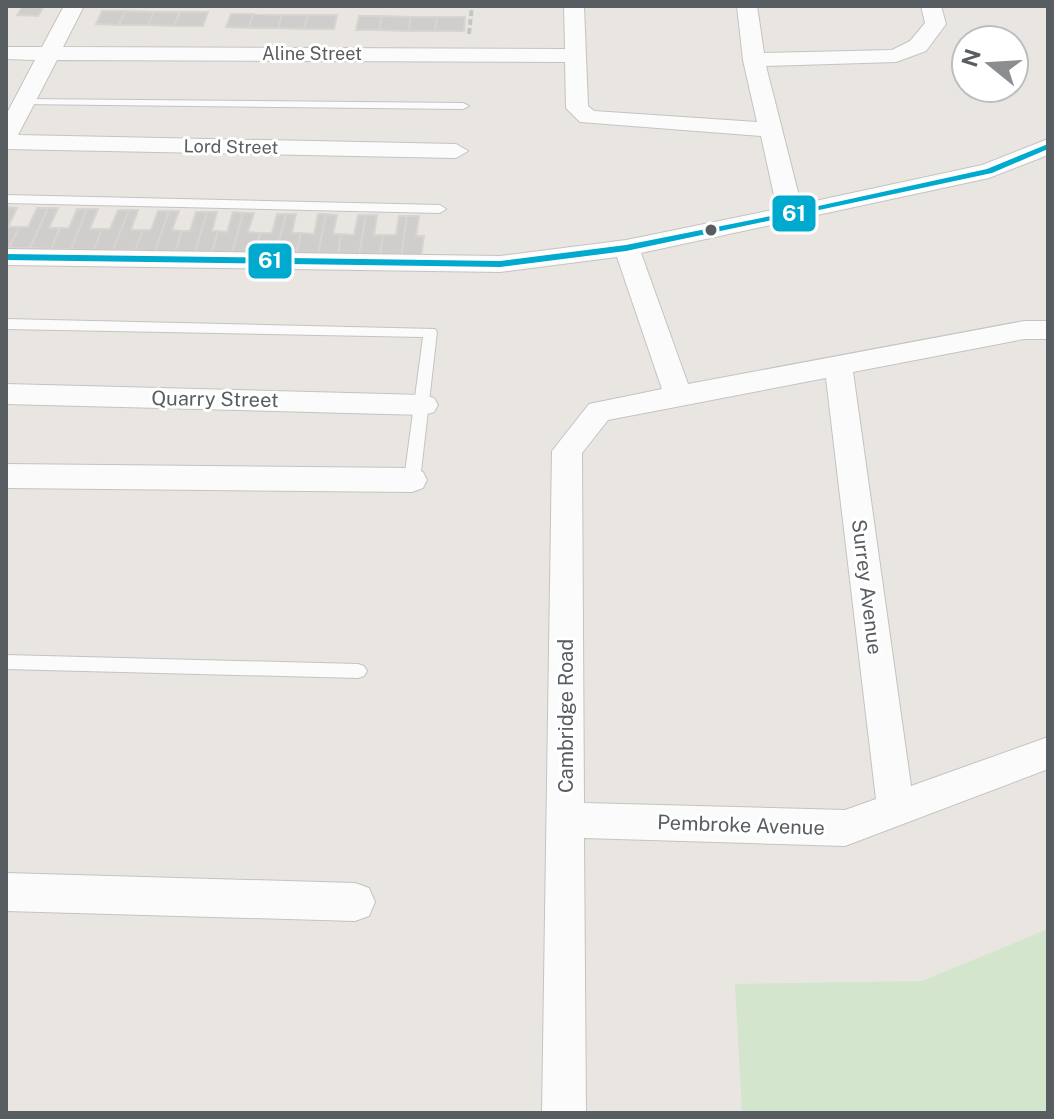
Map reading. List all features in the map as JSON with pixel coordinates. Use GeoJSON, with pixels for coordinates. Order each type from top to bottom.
{"type":"FeatureCollection","features":[{"type":"Feature","properties":{"kind":"street"},"geometry":{"type":"LineString","coordinates":[[6,140],[74,6]]}},
{"type":"Feature","properties":{"kind":"street"},"geometry":{"type":"LineString","coordinates":[[574,6],[577,108],[588,117],[771,130]]}},
{"type":"Feature","properties":{"kind":"street"},"geometry":{"type":"LineString","coordinates":[[747,6],[754,60],[791,214]]}},
{"type":"Feature","properties":{"kind":"street"},"geometry":{"type":"LineString","coordinates":[[754,60],[896,56],[918,46],[936,24],[931,6]]}},
{"type":"Feature","properties":{"kind":"street","name":"Aline Street"},"geometry":{"type":"LineString","coordinates":[[6,53],[574,56]]}},
{"type":"Feature","properties":{"kind":"street","name":"Lord Street"},"geometry":{"type":"LineString","coordinates":[[6,140],[456,151]]}},
{"type":"Feature","properties":{"kind":"street"},"geometry":{"type":"LineString","coordinates":[[6,257],[500,264],[626,248],[791,214],[989,171],[1048,146]]}},
{"type":"Feature","properties":{"kind":"street"},"geometry":{"type":"LineString","coordinates":[[626,248],[678,394],[1024,330],[1048,330]]}},
{"type":"Feature","properties":{"kind":"street","name":"Surrey Avenue"},"geometry":{"type":"LineString","coordinates":[[838,364],[896,809]]}},
{"type":"Feature","properties":{"kind":"street","name":"Quarry Street"},"geometry":{"type":"LineString","coordinates":[[6,394],[424,405]]}},
{"type":"Feature","properties":{"kind":"street","name":"Cambridge Road"},"geometry":{"type":"LineString","coordinates":[[564,1113],[567,451],[599,411],[678,394]]}},
{"type":"Feature","properties":{"kind":"street"},"geometry":{"type":"LineString","coordinates":[[6,476],[412,480]]}},
{"type":"Feature","properties":{"kind":"street","name":"Pembroke Avenue"},"geometry":{"type":"LineString","coordinates":[[565,820],[845,828],[1048,753]]}},
{"type":"Feature","properties":{"kind":"street"},"geometry":{"type":"LineString","coordinates":[[6,892],[355,902]]}},
{"type":"Feature","properties":{"kind":"lane"},"geometry":{"type":"LineString","coordinates":[[24,102],[463,106]]}},
{"type":"Feature","properties":{"kind":"lane"},"geometry":{"type":"LineString","coordinates":[[6,199],[440,209]]}},
{"type":"Feature","properties":{"kind":"lane"},"geometry":{"type":"LineString","coordinates":[[6,324],[430,332],[424,405],[412,480]]}},
{"type":"Feature","properties":{"kind":"lane"},"geometry":{"type":"LineString","coordinates":[[6,662],[358,671]]}},
{"type":"Feature","properties":{"kind":"green space"},"geometry":{"type":"Polygon","coordinates":[[[1048,929],[1048,1113],[742,1113],[735,984],[922,981],[1048,929]]]}},
{"type":"Feature","properties":{"kind":"building"},"geometry":{"type":"Polygon","coordinates":[[[23,6],[44,6],[38,16],[17,15],[23,6]]]}},
{"type":"Feature","properties":{"kind":"building"},"geometry":{"type":"Polygon","coordinates":[[[102,11],[125,11],[119,25],[96,24],[102,11]]]}},
{"type":"Feature","properties":{"kind":"building"},"geometry":{"type":"Polygon","coordinates":[[[125,11],[154,12],[148,25],[119,25],[125,11]]]}},
{"type":"Feature","properties":{"kind":"building"},"geometry":{"type":"Polygon","coordinates":[[[154,12],[180,12],[174,26],[148,25],[154,12]]]}},
{"type":"Feature","properties":{"kind":"building"},"geometry":{"type":"Polygon","coordinates":[[[180,12],[208,12],[203,26],[174,26],[180,12]]]}},
{"type":"Feature","properties":{"kind":"building"},"geometry":{"type":"Polygon","coordinates":[[[231,14],[253,14],[249,28],[226,27],[231,14]]]}},
{"type":"Feature","properties":{"kind":"building"},"geometry":{"type":"Polygon","coordinates":[[[253,14],[282,15],[278,28],[249,28],[253,14]]]}},
{"type":"Feature","properties":{"kind":"building"},"geometry":{"type":"Polygon","coordinates":[[[282,15],[308,15],[304,29],[278,28],[282,15]]]}},
{"type":"Feature","properties":{"kind":"building"},"geometry":{"type":"Polygon","coordinates":[[[308,15],[337,15],[334,29],[304,29],[308,15]]]}},
{"type":"Feature","properties":{"kind":"building"},"geometry":{"type":"Polygon","coordinates":[[[359,16],[382,16],[379,30],[356,30],[359,16]]]}},
{"type":"Feature","properties":{"kind":"building"},"geometry":{"type":"Polygon","coordinates":[[[382,16],[411,17],[408,31],[379,30],[382,16]]]}},
{"type":"Feature","properties":{"kind":"building"},"geometry":{"type":"Polygon","coordinates":[[[411,17],[437,17],[435,31],[408,31],[411,17]]]}},
{"type":"Feature","properties":{"kind":"building"},"geometry":{"type":"Polygon","coordinates":[[[437,17],[465,17],[464,31],[435,31],[437,17]]]}},
{"type":"Feature","properties":{"kind":"building"},"geometry":{"type":"Polygon","coordinates":[[[6,207],[17,208],[8,227],[19,227],[9,248],[6,248],[6,207]]]}},
{"type":"Feature","properties":{"kind":"building"},"geometry":{"type":"Polygon","coordinates":[[[37,208],[48,208],[30,248],[9,248],[19,227],[28,227],[37,208]]]}},
{"type":"Feature","properties":{"kind":"building"},"geometry":{"type":"Polygon","coordinates":[[[48,208],[58,208],[49,228],[60,228],[51,249],[30,248],[48,208]]]}},
{"type":"Feature","properties":{"kind":"building"},"geometry":{"type":"Polygon","coordinates":[[[77,209],[87,209],[71,249],[51,249],[60,228],[69,228],[77,209]]]}},
{"type":"Feature","properties":{"kind":"building"},"geometry":{"type":"Polygon","coordinates":[[[87,209],[98,209],[90,229],[102,229],[94,250],[71,249],[87,209]]]}},
{"type":"Feature","properties":{"kind":"building"},"geometry":{"type":"Polygon","coordinates":[[[118,210],[129,210],[113,250],[94,250],[102,229],[110,229],[118,210]]]}},
{"type":"Feature","properties":{"kind":"building"},"geometry":{"type":"Polygon","coordinates":[[[129,210],[138,210],[131,230],[143,230],[135,250],[113,250],[129,210]]]}},
{"type":"Feature","properties":{"kind":"building"},"geometry":{"type":"Polygon","coordinates":[[[158,211],[169,211],[155,251],[135,250],[143,230],[151,230],[158,211]]]}},
{"type":"Feature","properties":{"kind":"building"},"geometry":{"type":"Polygon","coordinates":[[[169,211],[179,211],[172,230],[182,231],[175,252],[155,251],[169,211]]]}},
{"type":"Feature","properties":{"kind":"building"},"geometry":{"type":"Polygon","coordinates":[[[196,212],[207,212],[195,252],[175,252],[182,231],[190,231],[196,212]]]}},
{"type":"Feature","properties":{"kind":"building"},"geometry":{"type":"Polygon","coordinates":[[[207,212],[217,212],[212,231],[218,231],[212,252],[195,252],[207,212]]]}},
{"type":"Feature","properties":{"kind":"building"},"geometry":{"type":"Polygon","coordinates":[[[233,212],[243,213],[232,253],[212,252],[218,231],[227,232],[233,212]]]}},
{"type":"Feature","properties":{"kind":"building"},"geometry":{"type":"Polygon","coordinates":[[[243,213],[254,213],[248,232],[260,233],[255,253],[232,253],[243,213]]]}},
{"type":"Feature","properties":{"kind":"building"},"geometry":{"type":"Polygon","coordinates":[[[277,214],[286,214],[276,253],[255,253],[260,233],[272,233],[277,214]]]}},
{"type":"Feature","properties":{"kind":"building"},"geometry":{"type":"Polygon","coordinates":[[[286,214],[296,214],[292,233],[301,233],[296,254],[276,253],[286,214]]]}},
{"type":"Feature","properties":{"kind":"building"},"geometry":{"type":"Polygon","coordinates":[[[318,214],[326,214],[318,254],[296,254],[301,233],[314,234],[318,214]]]}},
{"type":"Feature","properties":{"kind":"building"},"geometry":{"type":"Polygon","coordinates":[[[326,214],[337,215],[333,234],[341,234],[338,255],[318,254],[326,214]]]}},
{"type":"Feature","properties":{"kind":"building"},"geometry":{"type":"Polygon","coordinates":[[[358,215],[366,215],[359,255],[338,255],[341,234],[354,235],[358,215]]]}},
{"type":"Feature","properties":{"kind":"building"},"geometry":{"type":"Polygon","coordinates":[[[366,215],[377,215],[374,235],[383,235],[380,255],[359,255],[366,215]]]}},
{"type":"Feature","properties":{"kind":"building"},"geometry":{"type":"Polygon","coordinates":[[[399,216],[407,216],[401,256],[380,255],[383,235],[396,235],[399,216]]]}},
{"type":"Feature","properties":{"kind":"building"},"geometry":{"type":"Polygon","coordinates":[[[407,216],[419,216],[416,236],[424,236],[421,257],[401,256],[407,216]]]}},
{"type":"Feature","properties":{"kind":"transit line","name":"61"},"geometry":{"type":"LineString","coordinates":[[6,257],[500,264],[626,248],[791,214],[989,171],[1048,146]]}}]}
